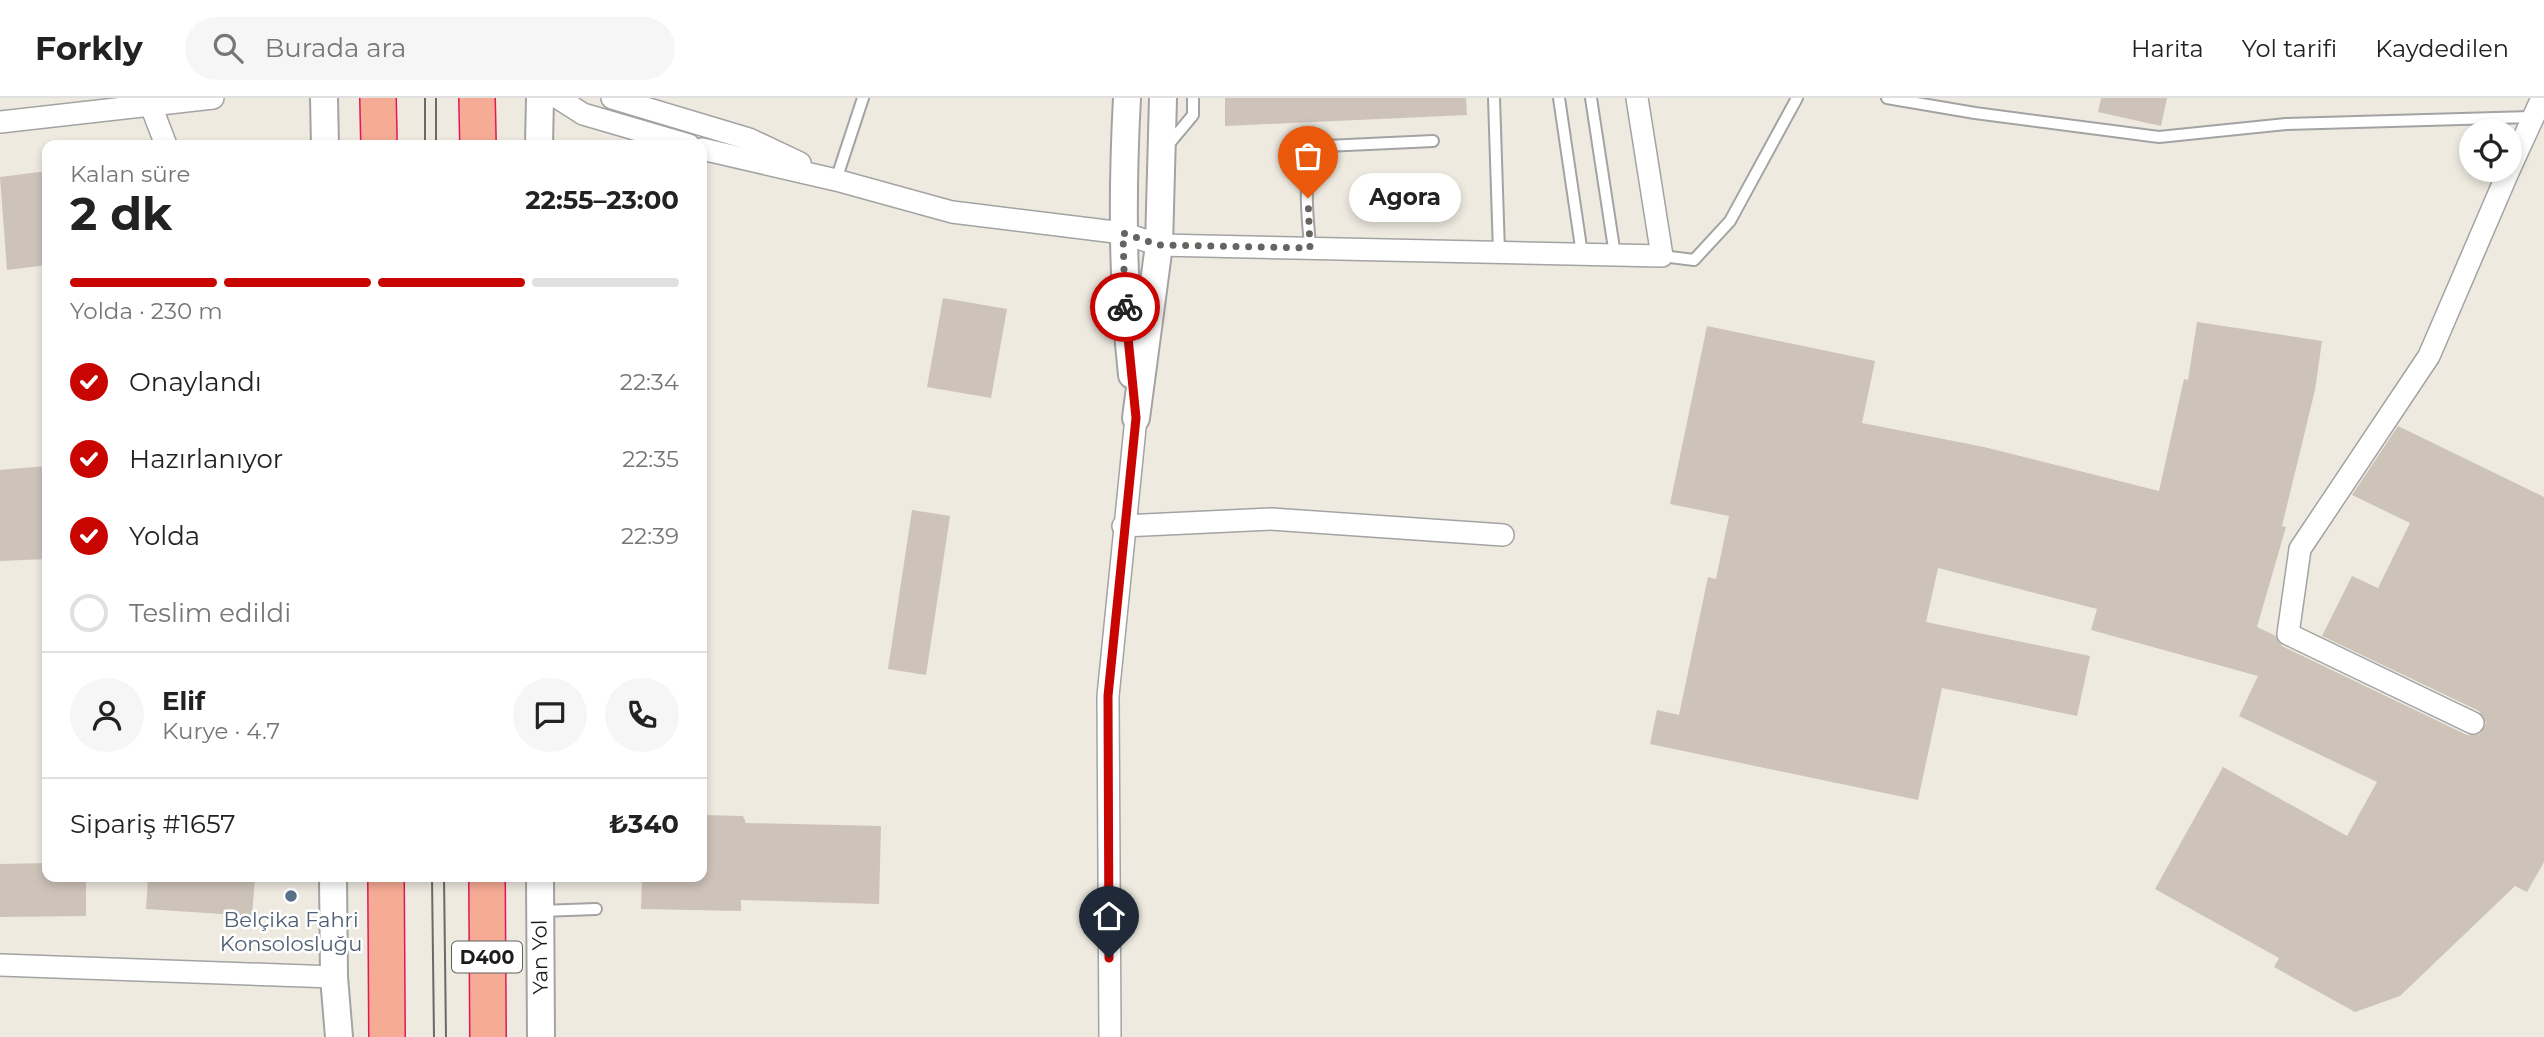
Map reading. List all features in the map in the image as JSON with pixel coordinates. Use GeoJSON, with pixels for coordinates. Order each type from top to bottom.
{"type":"FeatureCollection","features":[{"type":"Feature","properties":{"kind":"highway"},"geometry":{"type":"LineString","coordinates":[[378,98],[379,140]]}},
{"type":"Feature","properties":{"kind":"highway"},"geometry":{"type":"LineString","coordinates":[[477,98],[478,140]]}},
{"type":"Feature","properties":{"kind":"highway"},"geometry":{"type":"LineString","coordinates":[[386,882],[387,1037]]}},
{"type":"Feature","properties":{"kind":"highway","name":"D400"},"geometry":{"type":"LineString","coordinates":[[487,882],[488,1037]]}},
{"type":"Feature","properties":{"kind":"street"},"geometry":{"type":"LineString","coordinates":[[0,122],[149,101],[213,98]]}},
{"type":"Feature","properties":{"kind":"street"},"geometry":{"type":"LineString","coordinates":[[324,98],[325,140]]}},
{"type":"Feature","properties":{"kind":"street"},"geometry":{"type":"LineString","coordinates":[[539,140],[540,98]]}},
{"type":"Feature","properties":{"kind":"street"},"geometry":{"type":"LineString","coordinates":[[558,98],[583,114],[672,140]]}},
{"type":"Feature","properties":{"kind":"street"},"geometry":{"type":"LineString","coordinates":[[612,98],[749,139],[836,180]]}},
{"type":"Feature","properties":{"kind":"street"},"geometry":{"type":"LineString","coordinates":[[1127,98],[1123,233],[1125,305],[1136,418]]}},
{"type":"Feature","properties":{"kind":"street"},"geometry":{"type":"LineString","coordinates":[[1110,1037],[1108,696],[1123,526],[1159,245],[1164,149],[1163,98]]}},
{"type":"Feature","properties":{"kind":"street"},"geometry":{"type":"LineString","coordinates":[[707,150],[836,180],[951,212],[1123,233],[1159,245],[1661,256],[1637,98]]}},
{"type":"Feature","properties":{"kind":"street"},"geometry":{"type":"LineString","coordinates":[[2522,138],[2542,98]]}},
{"type":"Feature","properties":{"kind":"street"},"geometry":{"type":"LineString","coordinates":[[149,101],[164,140]]}},
{"type":"Feature","properties":{"kind":"street"},"geometry":{"type":"LineString","coordinates":[[2473,723],[2288,634],[2300,549],[2429,356],[2503,182]]}},
{"type":"Feature","properties":{"kind":"street"},"geometry":{"type":"LineString","coordinates":[[1123,526],[1271,519],[1503,535]]}},
{"type":"Feature","properties":{"kind":"street"},"geometry":{"type":"LineString","coordinates":[[333,882],[334,977],[339,1037]]}},
{"type":"Feature","properties":{"kind":"street","name":"Yan Yol"},"geometry":{"type":"LineString","coordinates":[[540,882],[541,1037]]}},
{"type":"Feature","properties":{"kind":"street"},"geometry":{"type":"LineString","coordinates":[[0,965],[334,977]]}},
{"type":"Feature","properties":{"kind":"lane"},"geometry":{"type":"LineString","coordinates":[[836,180],[863,98]]}},
{"type":"Feature","properties":{"kind":"lane"},"geometry":{"type":"LineString","coordinates":[[1164,149],[1193,115],[1193,98]]}},
{"type":"Feature","properties":{"kind":"lane"},"geometry":{"type":"LineString","coordinates":[[1494,98],[1499,253]]}},
{"type":"Feature","properties":{"kind":"lane"},"geometry":{"type":"LineString","coordinates":[[1559,98],[1582,254]]}},
{"type":"Feature","properties":{"kind":"lane"},"geometry":{"type":"LineString","coordinates":[[1591,98],[1615,255]]}},
{"type":"Feature","properties":{"kind":"lane"},"geometry":{"type":"LineString","coordinates":[[1661,256],[1694,260],[1730,221],[1797,98]]}},
{"type":"Feature","properties":{"kind":"lane"},"geometry":{"type":"LineString","coordinates":[[1887,98],[1975,113],[2160,137],[2287,124],[2531,117]]}},
{"type":"Feature","properties":{"kind":"lane"},"geometry":{"type":"LineString","coordinates":[[1310,248],[1308,165],[1320,149],[1326,146],[1433,141]]}},
{"type":"Feature","properties":{"kind":"lane"},"geometry":{"type":"LineString","coordinates":[[540,911],[596,909]]}},
{"type":"Feature","properties":{"kind":"building"},"geometry":{"type":"Polygon","coordinates":[[[1225,98],[1466,98],[1467,115],[1225,126],[1225,98]]]}},
{"type":"Feature","properties":{"kind":"building"},"geometry":{"type":"Polygon","coordinates":[[[2101,98],[2167,98],[2161,126],[2098,112],[2101,98]]]}},
{"type":"Feature","properties":{"kind":"building"},"geometry":{"type":"Polygon","coordinates":[[[42,172],[42,266],[7,270],[0,177],[42,172]]]}},
{"type":"Feature","properties":{"kind":"building"},"geometry":{"type":"Polygon","coordinates":[[[943,298],[1007,309],[991,398],[927,387],[943,298]]]}},
{"type":"Feature","properties":{"kind":"building"},"geometry":{"type":"Polygon","coordinates":[[[2197,322],[2322,341],[2315,390],[2282,526],[2286,527],[2257,627],[2276,636],[2282,646],[2467,735],[2480,734],[2486,723],[2479,711],[2322,636],[2352,576],[2378,588],[2410,523],[2352,495],[2398,426],[2544,497],[2544,862],[2527,892],[2515,886],[2400,996],[2355,1012],[2274,967],[2279,958],[2155,889],[2223,767],[2347,836],[2377,782],[2239,716],[2258,676],[2091,630],[2097,609],[1938,568],[1926,622],[2090,656],[2077,716],[1942,688],[1918,800],[1650,744],[1657,710],[1679,715],[1708,577],[1716,579],[1729,516],[1670,504],[1707,326],[1875,361],[1862,423],[1984,447],[2159,491],[2184,379],[2188,380],[2197,322]]]}},
{"type":"Feature","properties":{"kind":"building"},"geometry":{"type":"Polygon","coordinates":[[[42,466],[42,559],[0,561],[0,470],[42,466]]]}},
{"type":"Feature","properties":{"kind":"building"},"geometry":{"type":"Polygon","coordinates":[[[912,510],[950,516],[926,675],[888,669],[912,510]]]}},
{"type":"Feature","properties":{"kind":"building"},"geometry":{"type":"Polygon","coordinates":[[[707,815],[743,816],[746,823],[881,826],[879,904],[741,900],[741,911],[641,909],[642,882],[707,882],[707,815]]]}},
{"type":"Feature","properties":{"kind":"building"},"geometry":{"type":"Polygon","coordinates":[[[42,863],[42,882],[86,882],[86,916],[0,917],[0,864],[42,863]]]}},
{"type":"Feature","properties":{"kind":"building"},"geometry":{"type":"Polygon","coordinates":[[[148,882],[255,882],[252,916],[146,909],[148,882]]]}},
{"type":"Feature","properties":{"kind":"tram line"},"geometry":{"type":"LineString","coordinates":[[425,98],[425,140]]}},
{"type":"Feature","properties":{"kind":"tram line"},"geometry":{"type":"LineString","coordinates":[[436,98],[436,140]]}},
{"type":"Feature","properties":{"kind":"tram line"},"geometry":{"type":"LineString","coordinates":[[432,882],[434,1037]]}},
{"type":"Feature","properties":{"kind":"tram line"},"geometry":{"type":"LineString","coordinates":[[444,882],[446,1037]]}},
{"type":"Feature","properties":{"kind":"way so far"},"geometry":{"type":"LineString","coordinates":[[1125,307],[1123,233],[1159,245],[1310,248],[1308,198]]}},
{"type":"Feature","properties":{"kind":"place","name":"Agora"},"geometry":{"type":"Point","coordinates":[1308,198]}},
{"type":"Feature","properties":{"kind":"place","name":"Belçika Fahri Konsolosluğu"},"geometry":{"type":"Point","coordinates":[291,896]}},
{"type":"Feature","properties":{"kind":"route"},"geometry":{"type":"LineString","coordinates":[[1109,958],[1108,696],[1123,526],[1136,418],[1125,307]]}}]}
